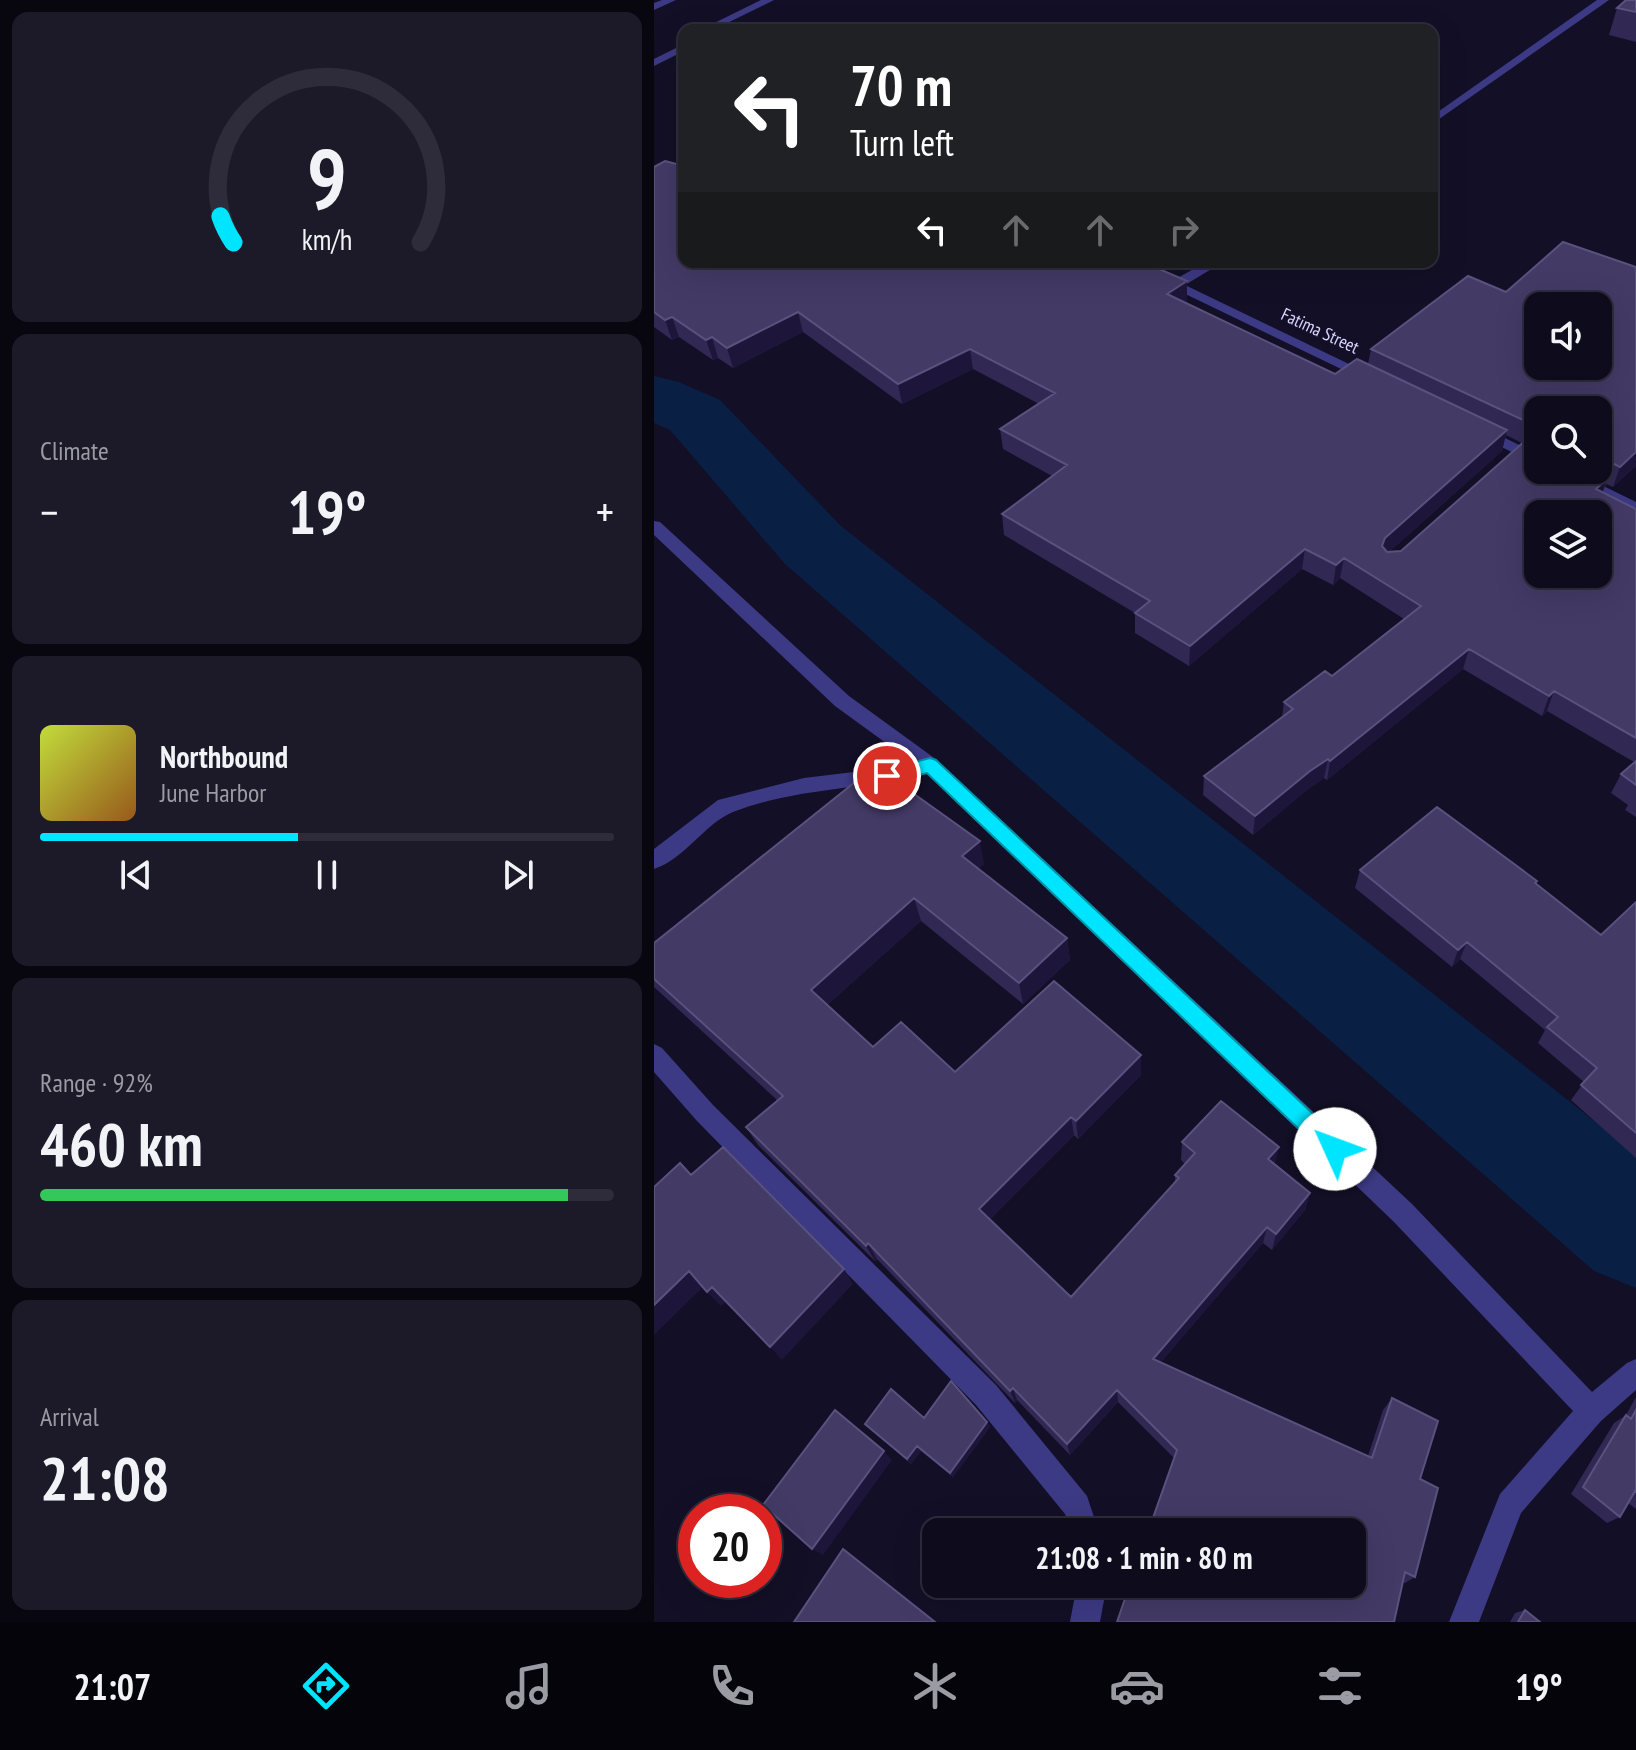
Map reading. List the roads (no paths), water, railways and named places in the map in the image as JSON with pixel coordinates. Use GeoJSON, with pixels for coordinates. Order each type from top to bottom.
{"type":"FeatureCollection","features":[{"type":"Feature","properties":{"kind":"street"},"geometry":{"type":"LineString","coordinates":[[654,7],[671,0]]}},
{"type":"Feature","properties":{"kind":"street"},"geometry":{"type":"LineString","coordinates":[[718,24],[769,0]]}},
{"type":"Feature","properties":{"kind":"street"},"geometry":{"type":"LineString","coordinates":[[1438,117],[1604,0]]}},
{"type":"Feature","properties":{"kind":"street"},"geometry":{"type":"LineString","coordinates":[[654,63],[678,50]]}},
{"type":"Feature","properties":{"kind":"street","name":"Fatima Street"},"geometry":{"type":"LineString","coordinates":[[1139,268],[1387,386]]}},
{"type":"Feature","properties":{"kind":"street"},"geometry":{"type":"LineString","coordinates":[[1175,285],[1205,268]]}},
{"type":"Feature","properties":{"kind":"street"},"geometry":{"type":"LineString","coordinates":[[1468,425],[1511,455],[1524,457]]}},
{"type":"Feature","properties":{"kind":"street"},"geometry":{"type":"LineString","coordinates":[[1586,484],[1636,509]]}},
{"type":"Feature","properties":{"kind":"street"},"geometry":{"type":"LineString","coordinates":[[654,526],[842,701],[930,765],[1403,1213],[1591,1411]]}},
{"type":"Feature","properties":{"kind":"street"},"geometry":{"type":"LineString","coordinates":[[654,861],[725,806],[804,786],[887,776],[930,765]]}},
{"type":"Feature","properties":{"kind":"street"},"geometry":{"type":"LineString","coordinates":[[654,1055],[705,1113],[986,1395],[1077,1506],[1081,1518]]}},
{"type":"Feature","properties":{"kind":"street"},"geometry":{"type":"LineString","coordinates":[[1464,1622],[1510,1504],[1591,1411],[1636,1372]]}},
{"type":"Feature","properties":{"kind":"street"},"geometry":{"type":"LineString","coordinates":[[1085,1622],[1089,1598]]}},
{"type":"Feature","properties":{"kind":"waterway"},"geometry":{"type":"LineString","coordinates":[[654,397],[695,415],[813,545],[1636,1229]]}}]}
